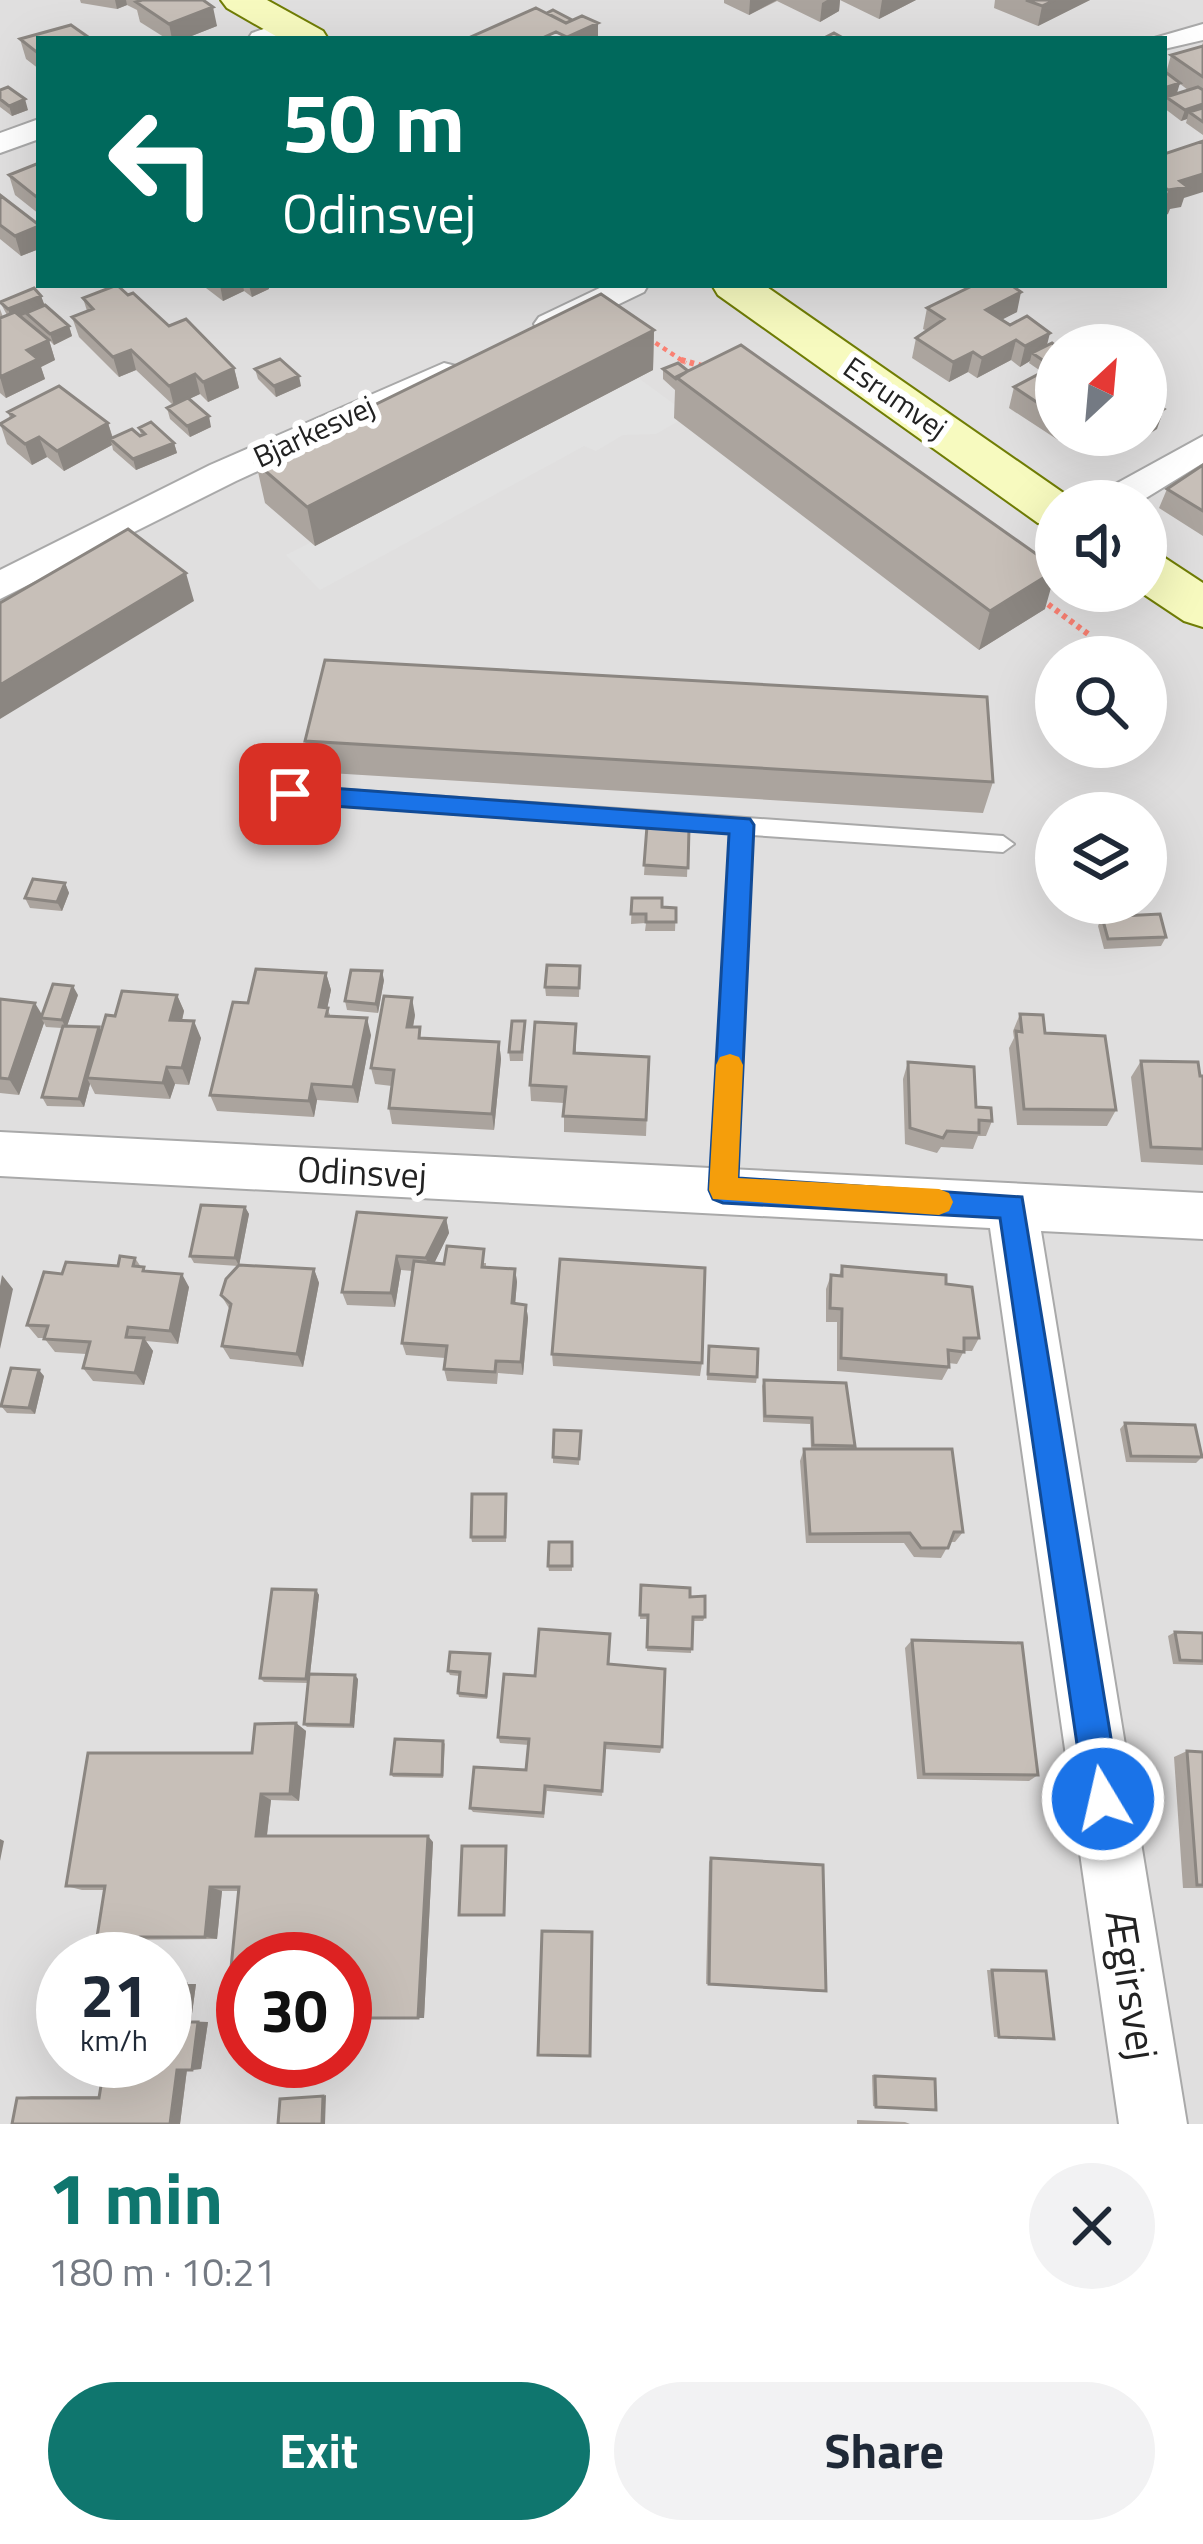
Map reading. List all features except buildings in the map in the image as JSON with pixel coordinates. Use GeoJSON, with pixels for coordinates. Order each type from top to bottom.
{"type":"FeatureCollection","features":[{"type":"Feature","properties":{"kind":"street"},"geometry":{"type":"LineString","coordinates":[[240,0],[287,35]]}},
{"type":"Feature","properties":{"kind":"street"},"geometry":{"type":"LineString","coordinates":[[1167,40],[1203,32]]}},
{"type":"Feature","properties":{"kind":"street"},"geometry":{"type":"LineString","coordinates":[[0,144],[36,129]]}},
{"type":"Feature","properties":{"kind":"street"},"geometry":{"type":"LineString","coordinates":[[520,338],[626,288]]}},
{"type":"Feature","properties":{"kind":"street","name":"Esrumvej"},"geometry":{"type":"LineString","coordinates":[[738,288],[1035,496]]}},
{"type":"Feature","properties":{"kind":"street","name":"Bjarkesvej"},"geometry":{"type":"LineString","coordinates":[[0,586],[223,473],[478,357]]}},
{"type":"Feature","properties":{"kind":"street"},"geometry":{"type":"LineString","coordinates":[[1149,480],[1203,447]]}},
{"type":"Feature","properties":{"kind":"street"},"geometry":{"type":"LineString","coordinates":[[1167,585],[1203,608]]}},
{"type":"Feature","properties":{"kind":"street","name":"Odinsvej"},"geometry":{"type":"LineString","coordinates":[[0,1154],[1203,1216]]}},
{"type":"Feature","properties":{"kind":"street","name":"Ægirsvej"},"geometry":{"type":"LineString","coordinates":[[1012,1206],[1153,2124]]}},
{"type":"Feature","properties":{"kind":"lane"},"geometry":{"type":"LineString","coordinates":[[290,794],[1003,844]]}},
{"type":"Feature","properties":{"kind":"lane"},"geometry":{"type":"LineString","coordinates":[[723,1190],[742,825]]}},
{"type":"Feature","properties":{"kind":"path"},"geometry":{"type":"LineString","coordinates":[[597,302],[687,364],[720,370]]}},
{"type":"Feature","properties":{"kind":"path"},"geometry":{"type":"LineString","coordinates":[[1058,612],[1088,634]]}},
{"type":"Feature","properties":{"kind":"shaded area"},"geometry":{"type":"Polygon","coordinates":[[[0,0],[1203,0],[1203,2124],[0,2124],[0,0]]]}},
{"type":"Feature","properties":{"kind":"shaded area"},"geometry":{"type":"Polygon","coordinates":[[[637,377],[689,415],[656,434],[623,435],[596,451],[584,446],[320,590],[286,555],[637,377]]]}},
{"type":"Feature","properties":{"kind":"slow traffic"},"geometry":{"type":"LineString","coordinates":[[730,1065],[723,1190],[939,1202]]}},
{"type":"Feature","properties":{"kind":"route"},"geometry":{"type":"LineString","coordinates":[[290,794],[742,825],[723,1190],[1012,1206],[1103,1799]]}}]}
